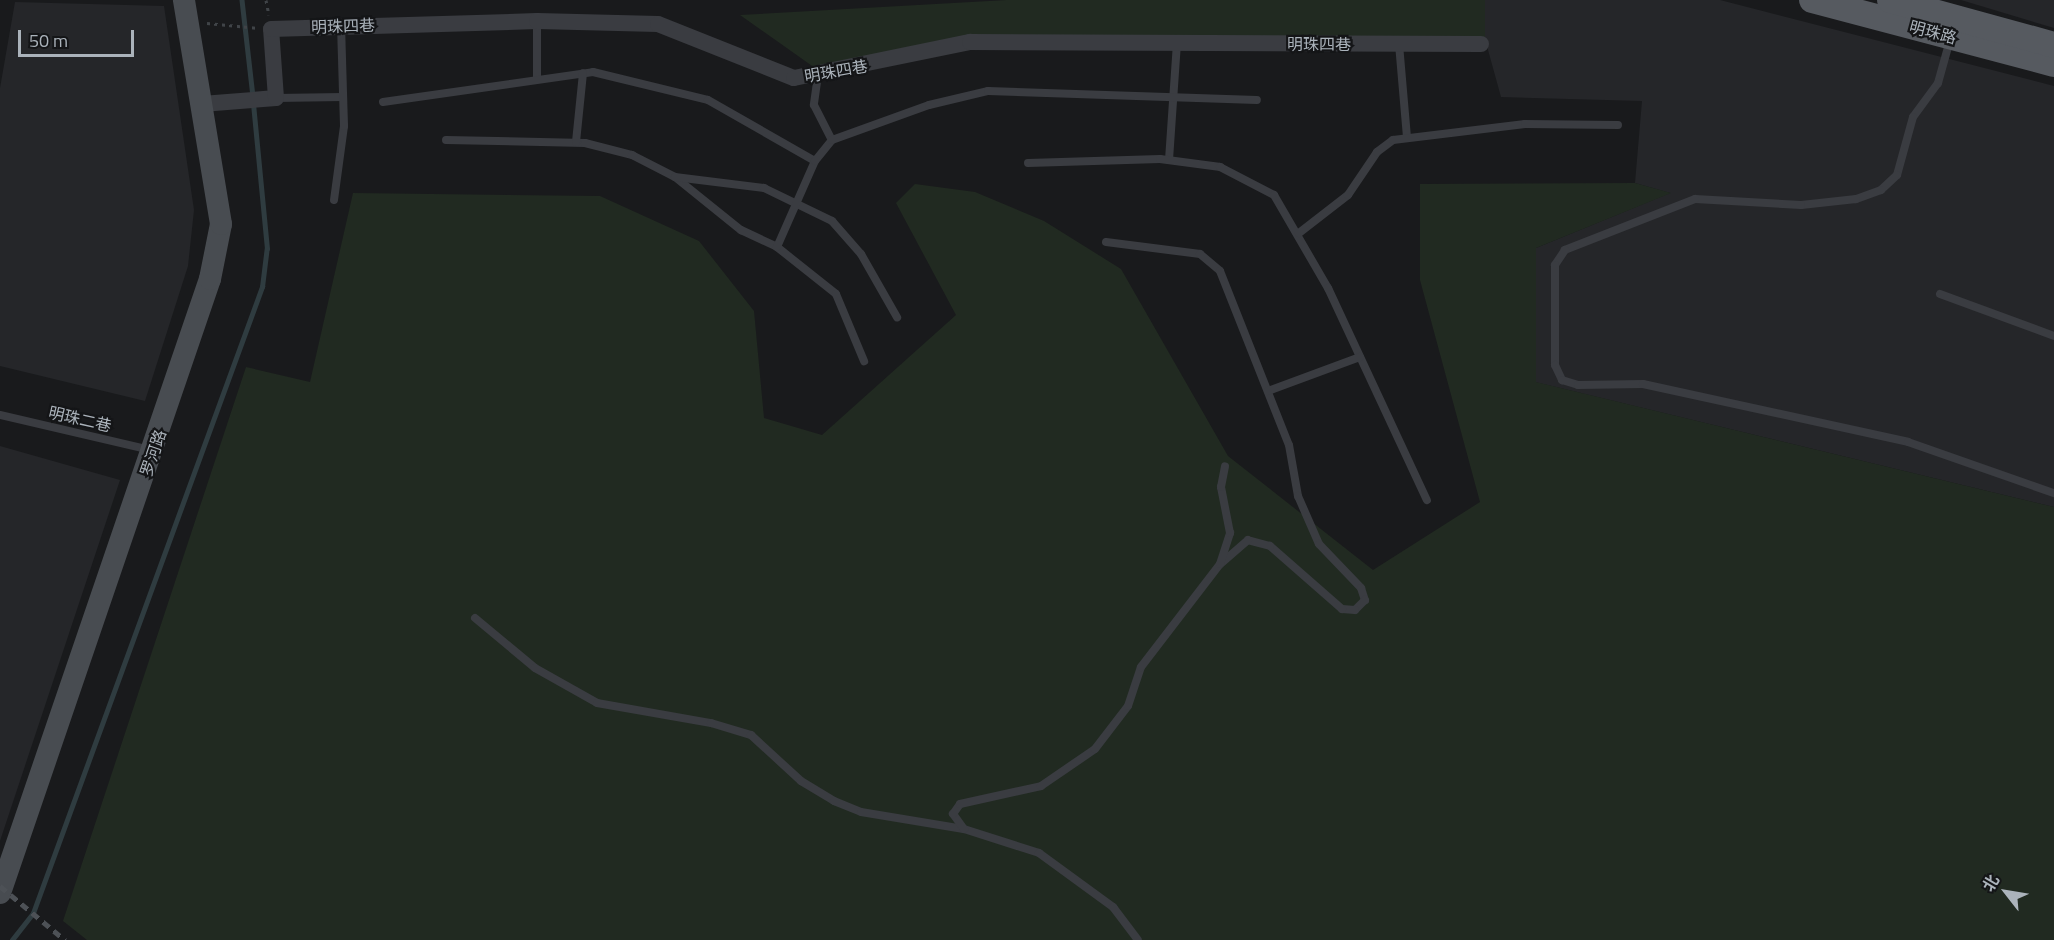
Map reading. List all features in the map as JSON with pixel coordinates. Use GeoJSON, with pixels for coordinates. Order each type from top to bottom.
{"type":"FeatureCollection","features":[{"type":"Feature","properties":{"kind":"main road","name":"明珠路"},"geometry":{"type":"LineString","coordinates":[[1812,0],[2054,64]]}},
{"type":"Feature","properties":{"kind":"main road","name":"明珠路"},"geometry":{"type":"LineString","coordinates":[[1890,0],[2054,45]]}},
{"type":"Feature","properties":{"kind":"main road","name":"罗河路"},"geometry":{"type":"LineString","coordinates":[[0,893],[154,451],[210,279],[221,224],[186,11]]}},
{"type":"Feature","properties":{"kind":"street","name":"明珠四巷"},"geometry":{"type":"LineString","coordinates":[[271,29],[537,21],[658,24],[772,72],[818,75],[970,42],[1481,44]]}},
{"type":"Feature","properties":{"kind":"street"},"geometry":{"type":"LineString","coordinates":[[202,104],[276,98],[271,29]]}},
{"type":"Feature","properties":{"kind":"lane"},"geometry":{"type":"LineString","coordinates":[[537,21],[537,78]]}},
{"type":"Feature","properties":{"kind":"lane"},"geometry":{"type":"LineString","coordinates":[[334,200],[343,97],[341,27]]}},
{"type":"Feature","properties":{"kind":"lane"},"geometry":{"type":"LineString","coordinates":[[1950,37],[1938,83],[1913,117],[1897,175],[1881,190],[1856,199],[1802,205],[1695,198],[1566,250],[1555,265],[1555,365],[1562,380],[1578,385],[1643,384],[1908,442],[2054,493]]}},
{"type":"Feature","properties":{"kind":"lane"},"geometry":{"type":"LineString","coordinates":[[1170,160],[1177,43]]}},
{"type":"Feature","properties":{"kind":"lane"},"geometry":{"type":"LineString","coordinates":[[1399,44],[1407,138]]}},
{"type":"Feature","properties":{"kind":"lane"},"geometry":{"type":"LineString","coordinates":[[576,142],[583,73]]}},
{"type":"Feature","properties":{"kind":"lane"},"geometry":{"type":"LineString","coordinates":[[383,102],[583,73],[708,100],[815,161]]}},
{"type":"Feature","properties":{"kind":"lane"},"geometry":{"type":"LineString","coordinates":[[818,75],[814,105],[832,140]]}},
{"type":"Feature","properties":{"kind":"lane"},"geometry":{"type":"LineString","coordinates":[[777,248],[815,161],[832,140],[880,120],[988,91],[1173,101],[1257,100]]}},
{"type":"Feature","properties":{"kind":"lane"},"geometry":{"type":"LineString","coordinates":[[276,98],[343,97]]}},
{"type":"Feature","properties":{"kind":"lane"},"geometry":{"type":"LineString","coordinates":[[1299,233],[1348,195],[1377,152],[1393,140],[1525,124],[1617,125]]}},
{"type":"Feature","properties":{"kind":"lane"},"geometry":{"type":"LineString","coordinates":[[446,140],[576,142],[632,155],[675,177],[741,230],[777,248],[836,294],[864,361]]}},
{"type":"Feature","properties":{"kind":"lane"},"geometry":{"type":"LineString","coordinates":[[1028,163],[1170,160],[1220,167],[1274,195],[1299,233],[1427,500]]}},
{"type":"Feature","properties":{"kind":"lane"},"geometry":{"type":"LineString","coordinates":[[675,177],[764,188],[798,200],[832,221],[854,246],[897,317]]}},
{"type":"Feature","properties":{"kind":"lane"},"geometry":{"type":"LineString","coordinates":[[964,829],[953,814],[960,804],[1041,786],[1095,749],[1128,706],[1152,650],[1220,564],[1248,540],[1269,546],[1342,609],[1355,610],[1365,600],[1361,588],[1319,544],[1298,496],[1289,445],[1220,271],[1200,254],[1106,242]]}},
{"type":"Feature","properties":{"kind":"lane"},"geometry":{"type":"LineString","coordinates":[[1940,294],[2054,336]]}},
{"type":"Feature","properties":{"kind":"lane"},"geometry":{"type":"LineString","coordinates":[[1268,391],[1360,357]]}},
{"type":"Feature","properties":{"kind":"lane","name":"明珠二巷"},"geometry":{"type":"LineString","coordinates":[[0,416],[154,451]]}},
{"type":"Feature","properties":{"kind":"lane"},"geometry":{"type":"LineString","coordinates":[[1220,564],[1230,533],[1221,487],[1225,466]]}},
{"type":"Feature","properties":{"kind":"lane"},"geometry":{"type":"LineString","coordinates":[[475,618],[535,668],[597,704],[711,723],[751,735],[801,781],[834,801],[861,812],[964,829],[1039,853],[1066,869],[1113,907],[1138,940]]}},
{"type":"Feature","properties":{"kind":"path"},"geometry":{"type":"LineString","coordinates":[[186,11],[271,29]]}},
{"type":"Feature","properties":{"kind":"shaded area"},"geometry":{"type":"Polygon","coordinates":[[[1007,0],[1485,0],[1485,38],[972,35],[815,68],[740,15],[1007,0]]]}},
{"type":"Feature","properties":{"kind":"shaded area"},"geometry":{"type":"Polygon","coordinates":[[[1485,0],[1720,0],[2054,86],[2054,507],[1535,382],[1536,248],[1670,193],[1635,183],[1642,101],[1501,97],[1485,39],[1485,0]]]}},
{"type":"Feature","properties":{"kind":"shaded area"},"geometry":{"type":"Polygon","coordinates":[[[1961,0],[2054,0],[2054,28],[1961,0]]]}},
{"type":"Feature","properties":{"kind":"shaded area"},"geometry":{"type":"Polygon","coordinates":[[[15,2],[164,6],[194,210],[188,266],[145,401],[0,366],[0,88],[15,2]]]}},
{"type":"Feature","properties":{"kind":"shaded area"},"geometry":{"type":"Polygon","coordinates":[[[1635,183],[1671,193],[1536,248],[1536,382],[2054,507],[2054,940],[87,940],[63,921],[246,367],[310,382],[353,193],[600,196],[699,241],[754,311],[764,418],[822,435],[956,315],[896,203],[915,184],[975,192],[1044,221],[1121,269],[1228,456],[1373,570],[1480,502],[1420,280],[1420,184],[1635,183]]]}},
{"type":"Feature","properties":{"kind":"shaded area"},"geometry":{"type":"Polygon","coordinates":[[[0,446],[120,480],[0,841],[0,446]]]}},
{"type":"Feature","properties":{"kind":"waterway"},"geometry":{"type":"LineString","coordinates":[[242,0],[253,96]]}},
{"type":"Feature","properties":{"kind":"waterway"},"geometry":{"type":"LineString","coordinates":[[12,940],[33,913],[262,287],[267,249],[253,104]]}},
{"type":"Feature","properties":{"kind":"railway"},"geometry":{"type":"LineString","coordinates":[[0,886],[65,940]]}}]}
